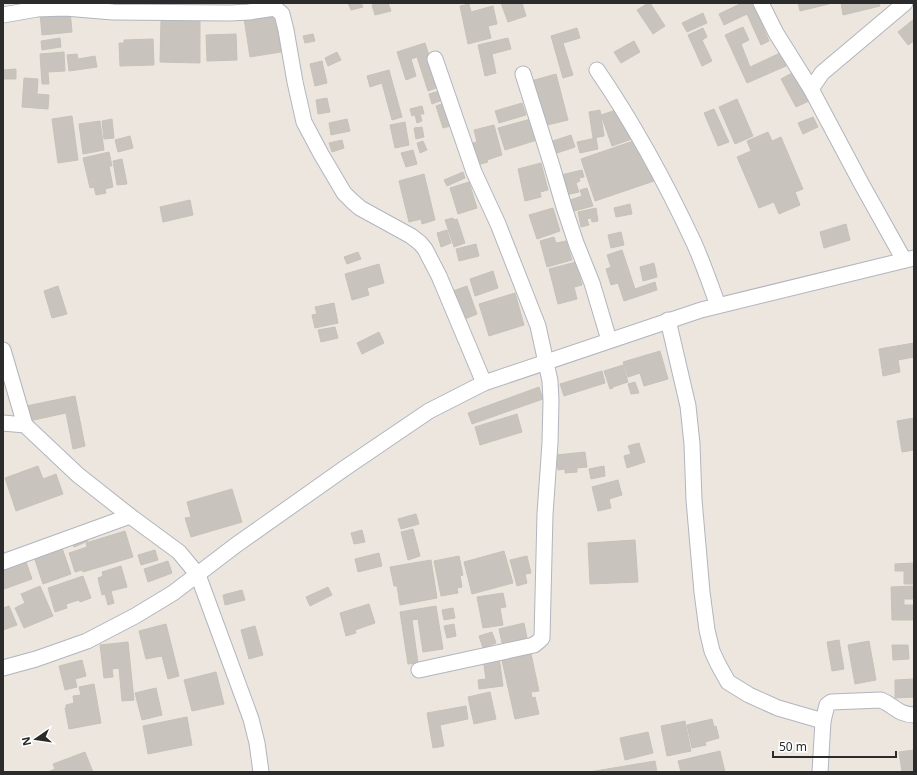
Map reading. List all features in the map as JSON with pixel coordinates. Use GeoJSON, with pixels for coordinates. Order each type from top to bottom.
{"type":"FeatureCollection","features":[{"type":"Feature","properties":{"kind":"street"},"geometry":{"type":"LineString","coordinates":[[3,668],[36,659],[86,641],[135,616],[173,593],[236,545],[429,411],[484,382],[668,320],[718,305],[909,259],[861,183],[811,89],[776,33],[761,3]]}},
{"type":"Feature","properties":{"kind":"street"},"geometry":{"type":"LineString","coordinates":[[811,89],[822,73],[905,3]]}},
{"type":"Feature","properties":{"kind":"street"},"geometry":{"type":"LineString","coordinates":[[3,15],[36,9],[65,8],[113,12],[179,8],[249,12],[275,8],[282,14],[304,122],[321,154],[344,193],[352,201],[360,208],[411,236],[425,249],[449,299],[484,382]]}},
{"type":"Feature","properties":{"kind":"street"},"geometry":{"type":"LineString","coordinates":[[419,670],[534,645],[542,638],[545,514],[550,443],[550,381],[538,326],[498,224],[474,172],[435,59]]}},
{"type":"Feature","properties":{"kind":"street"},"geometry":{"type":"LineString","coordinates":[[597,70],[620,104],[665,186],[694,244],[718,305]]}},
{"type":"Feature","properties":{"kind":"street"},"geometry":{"type":"LineString","coordinates":[[523,74],[564,207],[592,283],[609,340]]}},
{"type":"Feature","properties":{"kind":"street"},"geometry":{"type":"LineString","coordinates":[[668,320],[688,406],[702,592],[707,630],[712,651],[728,682],[749,695],[778,708],[823,721]]}},
{"type":"Feature","properties":{"kind":"street"},"geometry":{"type":"LineString","coordinates":[[3,350],[25,425],[78,475],[179,552],[198,575],[251,719],[257,744],[261,772]]}},
{"type":"Feature","properties":{"kind":"street"},"geometry":{"type":"LineString","coordinates":[[3,423],[25,425]]}},
{"type":"Feature","properties":{"kind":"street"},"geometry":{"type":"LineString","coordinates":[[3,562],[130,516]]}},
{"type":"Feature","properties":{"kind":"street"},"geometry":{"type":"LineString","coordinates":[[820,772],[823,721],[827,705],[832,702],[881,700],[888,703],[899,712],[914,715]]}},
{"type":"Feature","properties":{"kind":"building"},"geometry":{"type":"Polygon","coordinates":[[[348,3],[361,3],[363,7],[351,10],[348,3]]]}},
{"type":"Feature","properties":{"kind":"building"},"geometry":{"type":"Polygon","coordinates":[[[388,3],[391,11],[375,15],[372,5],[388,3]]]}},
{"type":"Feature","properties":{"kind":"building"},"geometry":{"type":"Polygon","coordinates":[[[501,3],[522,3],[526,16],[508,22],[501,3]]]}},
{"type":"Feature","properties":{"kind":"building"},"geometry":{"type":"Polygon","coordinates":[[[650,3],[665,26],[653,34],[637,10],[650,3]]]}},
{"type":"Feature","properties":{"kind":"building"},"geometry":{"type":"Polygon","coordinates":[[[742,3],[753,3],[769,41],[761,45],[747,14],[724,25],[719,14],[742,3]]]}},
{"type":"Feature","properties":{"kind":"building"},"geometry":{"type":"Polygon","coordinates":[[[798,3],[829,3],[829,4],[800,11],[798,3]]]}},
{"type":"Feature","properties":{"kind":"building"},"geometry":{"type":"Polygon","coordinates":[[[841,3],[879,3],[880,6],[843,15],[841,3]]]}},
{"type":"Feature","properties":{"kind":"building"},"geometry":{"type":"Polygon","coordinates":[[[469,4],[471,12],[493,6],[497,24],[488,26],[491,38],[468,44],[460,6],[469,4]]]}},
{"type":"Feature","properties":{"kind":"building"},"geometry":{"type":"Polygon","coordinates":[[[70,11],[72,32],[42,35],[40,13],[70,11]]]}},
{"type":"Feature","properties":{"kind":"building"},"geometry":{"type":"Polygon","coordinates":[[[703,13],[707,23],[687,32],[682,23],[703,13]]]}},
{"type":"Feature","properties":{"kind":"building"},"geometry":{"type":"Polygon","coordinates":[[[275,14],[281,52],[250,57],[244,18],[275,14]]]}},
{"type":"Feature","properties":{"kind":"building"},"geometry":{"type":"Polygon","coordinates":[[[914,19],[914,41],[908,45],[898,32],[914,19]]]}},
{"type":"Feature","properties":{"kind":"building"},"geometry":{"type":"Polygon","coordinates":[[[161,20],[200,20],[200,63],[160,62],[161,20]]]}},
{"type":"Feature","properties":{"kind":"building"},"geometry":{"type":"Polygon","coordinates":[[[743,27],[749,40],[741,44],[750,67],[780,53],[786,66],[747,83],[725,35],[743,27]]]}},
{"type":"Feature","properties":{"kind":"building"},"geometry":{"type":"Polygon","coordinates":[[[577,28],[580,38],[563,43],[573,75],[563,78],[551,36],[577,28]]]}},
{"type":"Feature","properties":{"kind":"building"},"geometry":{"type":"Polygon","coordinates":[[[703,28],[707,37],[702,40],[712,61],[702,66],[688,35],[703,28]]]}},
{"type":"Feature","properties":{"kind":"building"},"geometry":{"type":"Polygon","coordinates":[[[236,34],[237,60],[207,61],[206,35],[236,34]]]}},
{"type":"Feature","properties":{"kind":"building"},"geometry":{"type":"Polygon","coordinates":[[[313,34],[315,41],[305,43],[303,36],[313,34]]]}},
{"type":"Feature","properties":{"kind":"building"},"geometry":{"type":"Polygon","coordinates":[[[60,38],[61,47],[42,50],[41,41],[60,38]]]}},
{"type":"Feature","properties":{"kind":"building"},"geometry":{"type":"Polygon","coordinates":[[[508,38],[511,49],[492,54],[496,73],[485,76],[478,45],[508,38]]]}},
{"type":"Feature","properties":{"kind":"building"},"geometry":{"type":"Polygon","coordinates":[[[153,39],[154,65],[120,66],[119,43],[124,43],[124,40],[153,39]]]}},
{"type":"Feature","properties":{"kind":"building"},"geometry":{"type":"Polygon","coordinates":[[[634,41],[640,52],[621,63],[614,52],[634,41]]]}},
{"type":"Feature","properties":{"kind":"building"},"geometry":{"type":"Polygon","coordinates":[[[425,43],[439,87],[428,91],[417,57],[411,59],[416,76],[406,80],[397,52],[425,43]]]}},
{"type":"Feature","properties":{"kind":"building"},"geometry":{"type":"Polygon","coordinates":[[[64,52],[65,71],[48,72],[49,84],[42,84],[40,54],[64,52]]]}},
{"type":"Feature","properties":{"kind":"building"},"geometry":{"type":"Polygon","coordinates":[[[337,52],[341,60],[328,66],[325,58],[337,52]]]}},
{"type":"Feature","properties":{"kind":"building"},"geometry":{"type":"Polygon","coordinates":[[[77,54],[78,59],[95,56],[97,67],[69,71],[67,55],[77,54]]]}},
{"type":"Feature","properties":{"kind":"building"},"geometry":{"type":"Polygon","coordinates":[[[322,61],[327,83],[315,86],[310,64],[322,61]]]}},
{"type":"Feature","properties":{"kind":"building"},"geometry":{"type":"Polygon","coordinates":[[[16,69],[16,79],[3,79],[3,70],[16,69]]]}},
{"type":"Feature","properties":{"kind":"building"},"geometry":{"type":"Polygon","coordinates":[[[389,70],[402,117],[392,120],[382,83],[370,87],[367,76],[389,70]]]}},
{"type":"Feature","properties":{"kind":"building"},"geometry":{"type":"Polygon","coordinates":[[[794,72],[809,101],[796,107],[781,79],[794,72]]]}},
{"type":"Feature","properties":{"kind":"building"},"geometry":{"type":"Polygon","coordinates":[[[556,74],[568,120],[543,126],[531,81],[556,74]]]}},
{"type":"Feature","properties":{"kind":"building"},"geometry":{"type":"Polygon","coordinates":[[[24,78],[38,79],[37,94],[49,95],[48,109],[22,107],[24,78]]]}},
{"type":"Feature","properties":{"kind":"building"},"geometry":{"type":"Polygon","coordinates":[[[442,90],[445,99],[432,104],[429,94],[442,90]]]}},
{"type":"Feature","properties":{"kind":"building"},"geometry":{"type":"Polygon","coordinates":[[[327,98],[330,112],[318,114],[316,100],[327,98]]]}},
{"type":"Feature","properties":{"kind":"building"},"geometry":{"type":"Polygon","coordinates":[[[737,99],[753,136],[735,144],[719,107],[737,99]]]}},
{"type":"Feature","properties":{"kind":"building"},"geometry":{"type":"Polygon","coordinates":[[[447,102],[454,125],[443,128],[436,106],[447,102]]]}},
{"type":"Feature","properties":{"kind":"building"},"geometry":{"type":"Polygon","coordinates":[[[522,103],[526,115],[499,123],[495,111],[522,103]]]}},
{"type":"Feature","properties":{"kind":"building"},"geometry":{"type":"Polygon","coordinates":[[[422,106],[424,114],[420,114],[422,121],[417,123],[415,115],[412,116],[410,109],[422,106]]]}},
{"type":"Feature","properties":{"kind":"building"},"geometry":{"type":"Polygon","coordinates":[[[622,108],[632,139],[612,146],[601,115],[622,108]]]}},
{"type":"Feature","properties":{"kind":"building"},"geometry":{"type":"Polygon","coordinates":[[[714,109],[729,142],[718,146],[704,113],[714,109]]]}},
{"type":"Feature","properties":{"kind":"building"},"geometry":{"type":"Polygon","coordinates":[[[600,110],[604,136],[593,138],[589,112],[600,110]]]}},
{"type":"Feature","properties":{"kind":"building"},"geometry":{"type":"Polygon","coordinates":[[[72,116],[78,160],[58,163],[52,119],[72,116]]]}},
{"type":"Feature","properties":{"kind":"building"},"geometry":{"type":"Polygon","coordinates":[[[813,117],[818,127],[803,134],[798,123],[813,117]]]}},
{"type":"Feature","properties":{"kind":"building"},"geometry":{"type":"Polygon","coordinates":[[[112,119],[114,138],[104,139],[102,121],[112,119]]]}},
{"type":"Feature","properties":{"kind":"building"},"geometry":{"type":"Polygon","coordinates":[[[347,119],[350,131],[331,135],[329,123],[347,119]]]}},
{"type":"Feature","properties":{"kind":"building"},"geometry":{"type":"Polygon","coordinates":[[[531,119],[537,140],[505,150],[498,128],[531,119]]]}},
{"type":"Feature","properties":{"kind":"building"},"geometry":{"type":"Polygon","coordinates":[[[100,121],[104,150],[83,154],[79,124],[100,121]]]}},
{"type":"Feature","properties":{"kind":"building"},"geometry":{"type":"Polygon","coordinates":[[[405,122],[409,145],[395,148],[390,125],[405,122]]]}},
{"type":"Feature","properties":{"kind":"building"},"geometry":{"type":"Polygon","coordinates":[[[494,125],[502,155],[487,160],[488,162],[477,165],[472,149],[474,148],[473,143],[477,142],[474,130],[494,125]]]}},
{"type":"Feature","properties":{"kind":"building"},"geometry":{"type":"Polygon","coordinates":[[[422,127],[424,137],[416,139],[414,128],[422,127]]]}},
{"type":"Feature","properties":{"kind":"building"},"geometry":{"type":"Polygon","coordinates":[[[768,132],[772,141],[781,137],[803,189],[795,192],[800,205],[779,214],[774,202],[759,208],[737,157],[751,151],[747,141],[768,132]]]}},
{"type":"Feature","properties":{"kind":"building"},"geometry":{"type":"Polygon","coordinates":[[[571,135],[575,147],[557,153],[553,141],[571,135]]]}},
{"type":"Feature","properties":{"kind":"building"},"geometry":{"type":"Polygon","coordinates":[[[130,136],[133,148],[118,152],[115,140],[130,136]]]}},
{"type":"Feature","properties":{"kind":"building"},"geometry":{"type":"Polygon","coordinates":[[[596,138],[598,149],[580,153],[577,142],[596,138]]]}},
{"type":"Feature","properties":{"kind":"building"},"geometry":{"type":"Polygon","coordinates":[[[639,139],[654,181],[595,201],[581,159],[639,139]]]}},
{"type":"Feature","properties":{"kind":"building"},"geometry":{"type":"Polygon","coordinates":[[[342,140],[344,148],[332,152],[329,143],[342,140]]]}},
{"type":"Feature","properties":{"kind":"building"},"geometry":{"type":"Polygon","coordinates":[[[423,141],[427,150],[420,153],[417,143],[423,141]]]}},
{"type":"Feature","properties":{"kind":"building"},"geometry":{"type":"Polygon","coordinates":[[[413,150],[417,164],[406,167],[401,153],[413,150]]]}},
{"type":"Feature","properties":{"kind":"building"},"geometry":{"type":"Polygon","coordinates":[[[109,152],[112,166],[109,166],[113,187],[105,189],[106,193],[96,195],[94,187],[90,188],[83,158],[109,152]]]}},
{"type":"Feature","properties":{"kind":"building"},"geometry":{"type":"Polygon","coordinates":[[[122,159],[127,184],[117,185],[113,161],[122,159]]]}},
{"type":"Feature","properties":{"kind":"building"},"geometry":{"type":"Polygon","coordinates":[[[541,163],[548,190],[540,192],[541,197],[525,201],[518,169],[541,163]]]}},
{"type":"Feature","properties":{"kind":"building"},"geometry":{"type":"Polygon","coordinates":[[[582,170],[584,177],[579,178],[580,181],[576,183],[579,192],[566,195],[561,175],[582,170]]]}},
{"type":"Feature","properties":{"kind":"building"},"geometry":{"type":"Polygon","coordinates":[[[463,172],[465,178],[447,186],[444,180],[463,172]]]}},
{"type":"Feature","properties":{"kind":"building"},"geometry":{"type":"Polygon","coordinates":[[[424,174],[435,220],[422,224],[421,219],[409,222],[399,181],[424,174]]]}},
{"type":"Feature","properties":{"kind":"building"},"geometry":{"type":"Polygon","coordinates":[[[469,182],[477,208],[458,214],[450,188],[469,182]]]}},
{"type":"Feature","properties":{"kind":"building"},"geometry":{"type":"Polygon","coordinates":[[[587,188],[593,206],[574,211],[570,200],[582,196],[580,190],[587,188]]]}},
{"type":"Feature","properties":{"kind":"building"},"geometry":{"type":"Polygon","coordinates":[[[190,200],[193,215],[163,222],[160,207],[190,200]]]}},
{"type":"Feature","properties":{"kind":"building"},"geometry":{"type":"Polygon","coordinates":[[[630,204],[632,214],[616,217],[614,208],[630,204]]]}},
{"type":"Feature","properties":{"kind":"building"},"geometry":{"type":"Polygon","coordinates":[[[553,208],[560,231],[537,239],[529,215],[553,208]]]}},
{"type":"Feature","properties":{"kind":"building"},"geometry":{"type":"Polygon","coordinates":[[[596,208],[598,221],[592,222],[591,218],[587,219],[589,225],[581,227],[578,212],[596,208]]]}},
{"type":"Feature","properties":{"kind":"building"},"geometry":{"type":"Polygon","coordinates":[[[453,218],[454,220],[457,219],[465,243],[454,247],[445,220],[453,218]]]}},
{"type":"Feature","properties":{"kind":"building"},"geometry":{"type":"Polygon","coordinates":[[[846,224],[850,240],[824,248],[820,232],[846,224]]]}},
{"type":"Feature","properties":{"kind":"building"},"geometry":{"type":"Polygon","coordinates":[[[447,230],[451,243],[441,247],[437,233],[447,230]]]}},
{"type":"Feature","properties":{"kind":"building"},"geometry":{"type":"Polygon","coordinates":[[[621,232],[624,245],[611,248],[608,235],[621,232]]]}},
{"type":"Feature","properties":{"kind":"building"},"geometry":{"type":"Polygon","coordinates":[[[554,237],[556,243],[566,241],[572,260],[547,267],[540,241],[554,237]]]}},
{"type":"Feature","properties":{"kind":"building"},"geometry":{"type":"Polygon","coordinates":[[[476,244],[479,256],[459,261],[456,249],[476,244]]]}},
{"type":"Feature","properties":{"kind":"building"},"geometry":{"type":"Polygon","coordinates":[[[622,250],[635,289],[655,282],[657,290],[624,301],[618,283],[611,285],[606,269],[611,267],[607,255],[622,250]]]}},
{"type":"Feature","properties":{"kind":"building"},"geometry":{"type":"Polygon","coordinates":[[[358,252],[361,259],[347,264],[344,257],[358,252]]]}},
{"type":"Feature","properties":{"kind":"building"},"geometry":{"type":"Polygon","coordinates":[[[576,262],[582,285],[574,287],[577,299],[558,304],[549,269],[576,262]]]}},
{"type":"Feature","properties":{"kind":"building"},"geometry":{"type":"Polygon","coordinates":[[[654,263],[657,277],[643,281],[640,267],[654,263]]]}},
{"type":"Feature","properties":{"kind":"building"},"geometry":{"type":"Polygon","coordinates":[[[379,264],[384,283],[367,288],[369,295],[352,300],[345,274],[379,264]]]}},
{"type":"Feature","properties":{"kind":"building"},"geometry":{"type":"Polygon","coordinates":[[[493,271],[498,288],[475,296],[470,279],[493,271]]]}},
{"type":"Feature","properties":{"kind":"building"},"geometry":{"type":"Polygon","coordinates":[[[58,286],[67,314],[52,318],[44,291],[58,286]]]}},
{"type":"Feature","properties":{"kind":"building"},"geometry":{"type":"Polygon","coordinates":[[[467,286],[477,314],[460,321],[450,292],[467,286]]]}},
{"type":"Feature","properties":{"kind":"building"},"geometry":{"type":"Polygon","coordinates":[[[515,293],[524,325],[489,336],[479,304],[515,293]]]}},
{"type":"Feature","properties":{"kind":"building"},"geometry":{"type":"Polygon","coordinates":[[[334,303],[338,323],[315,328],[312,315],[317,314],[315,307],[334,303]]]}},
{"type":"Feature","properties":{"kind":"building"},"geometry":{"type":"Polygon","coordinates":[[[335,327],[338,338],[321,342],[318,330],[335,327]]]}},
{"type":"Feature","properties":{"kind":"building"},"geometry":{"type":"Polygon","coordinates":[[[379,332],[384,343],[362,354],[357,343],[379,332]]]}},
{"type":"Feature","properties":{"kind":"building"},"geometry":{"type":"Polygon","coordinates":[[[914,343],[914,357],[898,360],[900,372],[883,376],[879,349],[914,343]]]}},
{"type":"Feature","properties":{"kind":"building"},"geometry":{"type":"Polygon","coordinates":[[[660,351],[668,379],[644,386],[640,373],[628,377],[623,362],[660,351]]]}},
{"type":"Feature","properties":{"kind":"building"},"geometry":{"type":"Polygon","coordinates":[[[623,365],[628,382],[610,389],[604,371],[623,365]]]}},
{"type":"Feature","properties":{"kind":"building"},"geometry":{"type":"Polygon","coordinates":[[[602,371],[605,383],[564,396],[560,384],[602,371]]]}},
{"type":"Feature","properties":{"kind":"building"},"geometry":{"type":"Polygon","coordinates":[[[635,382],[639,393],[631,394],[628,384],[635,382]]]}},
{"type":"Feature","properties":{"kind":"building"},"geometry":{"type":"Polygon","coordinates":[[[539,387],[543,399],[472,424],[468,413],[539,387]]]}},
{"type":"Feature","properties":{"kind":"building"},"geometry":{"type":"Polygon","coordinates":[[[75,396],[85,446],[73,449],[66,413],[29,421],[26,406],[75,396]]]}},
{"type":"Feature","properties":{"kind":"building"},"geometry":{"type":"Polygon","coordinates":[[[517,414],[522,432],[480,445],[475,427],[517,414]]]}},
{"type":"Feature","properties":{"kind":"building"},"geometry":{"type":"Polygon","coordinates":[[[914,418],[914,450],[902,452],[897,421],[914,418]]]}},
{"type":"Feature","properties":{"kind":"building"},"geometry":{"type":"Polygon","coordinates":[[[639,443],[645,462],[627,468],[624,456],[631,454],[628,446],[639,443]]]}},
{"type":"Feature","properties":{"kind":"building"},"geometry":{"type":"Polygon","coordinates":[[[585,452],[587,467],[577,468],[577,472],[565,473],[565,469],[558,470],[556,455],[585,452]]]}},
{"type":"Feature","properties":{"kind":"building"},"geometry":{"type":"Polygon","coordinates":[[[38,466],[43,479],[56,474],[63,494],[16,511],[5,478],[38,466]]]}},
{"type":"Feature","properties":{"kind":"building"},"geometry":{"type":"Polygon","coordinates":[[[604,466],[605,476],[591,479],[589,469],[604,466]]]}},
{"type":"Feature","properties":{"kind":"building"},"geometry":{"type":"Polygon","coordinates":[[[618,480],[622,495],[609,499],[611,508],[598,511],[592,487],[618,480]]]}},
{"type":"Feature","properties":{"kind":"building"},"geometry":{"type":"Polygon","coordinates":[[[232,489],[242,522],[191,537],[185,518],[191,517],[187,502],[232,489]]]}},
{"type":"Feature","properties":{"kind":"building"},"geometry":{"type":"Polygon","coordinates":[[[416,514],[419,524],[401,529],[398,519],[416,514]]]}},
{"type":"Feature","properties":{"kind":"building"},"geometry":{"type":"Polygon","coordinates":[[[413,529],[420,556],[408,560],[401,532],[413,529]]]}},
{"type":"Feature","properties":{"kind":"building"},"geometry":{"type":"Polygon","coordinates":[[[362,530],[365,542],[354,544],[351,533],[362,530]]]}},
{"type":"Feature","properties":{"kind":"building"},"geometry":{"type":"Polygon","coordinates":[[[125,531],[133,557],[83,572],[82,570],[75,572],[69,553],[87,547],[86,543],[125,531]]]}},
{"type":"Feature","properties":{"kind":"building"},"geometry":{"type":"Polygon","coordinates":[[[85,534],[88,541],[74,547],[71,540],[85,534]]]}},
{"type":"Feature","properties":{"kind":"building"},"geometry":{"type":"Polygon","coordinates":[[[635,540],[638,582],[590,584],[588,543],[635,540]]]}},
{"type":"Feature","properties":{"kind":"building"},"geometry":{"type":"Polygon","coordinates":[[[61,545],[71,574],[43,584],[33,554],[61,545]]]}},
{"type":"Feature","properties":{"kind":"building"},"geometry":{"type":"Polygon","coordinates":[[[155,550],[158,560],[141,565],[138,555],[155,550]]]}},
{"type":"Feature","properties":{"kind":"building"},"geometry":{"type":"Polygon","coordinates":[[[504,551],[513,583],[472,594],[464,562],[504,551]]]}},
{"type":"Feature","properties":{"kind":"building"},"geometry":{"type":"Polygon","coordinates":[[[379,553],[382,566],[358,572],[355,559],[379,553]]]}},
{"type":"Feature","properties":{"kind":"building"},"geometry":{"type":"Polygon","coordinates":[[[459,556],[463,575],[460,576],[462,587],[457,588],[458,593],[441,596],[434,561],[459,556]]]}},
{"type":"Feature","properties":{"kind":"building"},"geometry":{"type":"Polygon","coordinates":[[[527,556],[531,573],[525,574],[527,583],[517,586],[510,560],[527,556]]]}},
{"type":"Feature","properties":{"kind":"building"},"geometry":{"type":"Polygon","coordinates":[[[25,559],[32,579],[4,589],[3,567],[25,559]]]}},
{"type":"Feature","properties":{"kind":"building"},"geometry":{"type":"Polygon","coordinates":[[[431,560],[437,598],[400,605],[397,586],[394,586],[390,567],[431,560]]]}},
{"type":"Feature","properties":{"kind":"building"},"geometry":{"type":"Polygon","coordinates":[[[168,561],[172,573],[148,582],[144,569],[168,561]]]}},
{"type":"Feature","properties":{"kind":"building"},"geometry":{"type":"Polygon","coordinates":[[[914,563],[914,584],[904,584],[904,571],[895,571],[895,564],[914,563]]]}},
{"type":"Feature","properties":{"kind":"building"},"geometry":{"type":"Polygon","coordinates":[[[121,566],[127,587],[111,591],[114,603],[108,605],[105,594],[102,595],[98,578],[103,576],[102,572],[121,566]]]}},
{"type":"Feature","properties":{"kind":"building"},"geometry":{"type":"Polygon","coordinates":[[[83,576],[91,598],[80,602],[79,600],[66,604],[67,608],[55,612],[48,588],[83,576]]]}},
{"type":"Feature","properties":{"kind":"building"},"geometry":{"type":"Polygon","coordinates":[[[40,586],[53,616],[24,628],[15,608],[25,603],[21,594],[40,586]]]}},
{"type":"Feature","properties":{"kind":"building"},"geometry":{"type":"Polygon","coordinates":[[[914,586],[914,599],[904,599],[904,605],[914,605],[914,620],[892,620],[891,587],[914,586]]]}},
{"type":"Feature","properties":{"kind":"building"},"geometry":{"type":"Polygon","coordinates":[[[328,587],[332,595],[310,606],[306,597],[328,587]]]}},
{"type":"Feature","properties":{"kind":"building"},"geometry":{"type":"Polygon","coordinates":[[[242,590],[245,600],[225,605],[223,595],[242,590]]]}},
{"type":"Feature","properties":{"kind":"building"},"geometry":{"type":"Polygon","coordinates":[[[503,593],[506,607],[500,608],[503,625],[483,628],[477,597],[503,593]]]}},
{"type":"Feature","properties":{"kind":"building"},"geometry":{"type":"Polygon","coordinates":[[[369,604],[375,623],[355,630],[356,633],[346,636],[340,613],[369,604]]]}},
{"type":"Feature","properties":{"kind":"building"},"geometry":{"type":"Polygon","coordinates":[[[9,606],[17,625],[3,630],[3,608],[9,606]]]}},
{"type":"Feature","properties":{"kind":"building"},"geometry":{"type":"Polygon","coordinates":[[[436,606],[443,649],[423,652],[418,619],[412,620],[418,663],[408,664],[400,612],[436,606]]]}},
{"type":"Feature","properties":{"kind":"building"},"geometry":{"type":"Polygon","coordinates":[[[453,608],[455,618],[444,620],[442,610],[453,608]]]}},
{"type":"Feature","properties":{"kind":"building"},"geometry":{"type":"Polygon","coordinates":[[[524,623],[527,638],[502,643],[499,629],[524,623]]]}},
{"type":"Feature","properties":{"kind":"building"},"geometry":{"type":"Polygon","coordinates":[[[166,624],[179,676],[168,679],[162,656],[146,659],[139,631],[166,624]]]}},
{"type":"Feature","properties":{"kind":"building"},"geometry":{"type":"Polygon","coordinates":[[[454,624],[456,636],[447,638],[444,626],[454,624]]]}},
{"type":"Feature","properties":{"kind":"building"},"geometry":{"type":"Polygon","coordinates":[[[255,626],[263,655],[249,659],[241,630],[255,626]]]}},
{"type":"Feature","properties":{"kind":"building"},"geometry":{"type":"Polygon","coordinates":[[[492,632],[496,643],[483,648],[479,636],[492,632]]]}},
{"type":"Feature","properties":{"kind":"building"},"geometry":{"type":"Polygon","coordinates":[[[839,640],[844,669],[832,671],[827,642],[839,640]]]}},
{"type":"Feature","properties":{"kind":"building"},"geometry":{"type":"Polygon","coordinates":[[[869,641],[876,680],[855,684],[848,645],[869,641]]]}},
{"type":"Feature","properties":{"kind":"building"},"geometry":{"type":"Polygon","coordinates":[[[128,642],[134,700],[122,701],[119,668],[112,669],[113,677],[104,678],[100,645],[128,642]]]}},
{"type":"Feature","properties":{"kind":"building"},"geometry":{"type":"Polygon","coordinates":[[[892,645],[908,645],[909,659],[893,660],[892,645]]]}},
{"type":"Feature","properties":{"kind":"building"},"geometry":{"type":"Polygon","coordinates":[[[530,649],[539,691],[531,692],[532,698],[535,697],[539,714],[515,719],[501,656],[530,649]]]}},
{"type":"Feature","properties":{"kind":"building"},"geometry":{"type":"Polygon","coordinates":[[[499,657],[503,686],[479,689],[478,680],[486,679],[483,659],[499,657]]]}},
{"type":"Feature","properties":{"kind":"building"},"geometry":{"type":"Polygon","coordinates":[[[82,660],[86,676],[75,679],[77,687],[65,690],[59,666],[82,660]]]}},
{"type":"Feature","properties":{"kind":"building"},"geometry":{"type":"Polygon","coordinates":[[[216,672],[224,704],[192,711],[184,680],[216,672]]]}},
{"type":"Feature","properties":{"kind":"building"},"geometry":{"type":"Polygon","coordinates":[[[914,679],[914,697],[895,698],[895,680],[914,679]]]}},
{"type":"Feature","properties":{"kind":"building"},"geometry":{"type":"Polygon","coordinates":[[[94,684],[101,723],[69,729],[65,708],[66,705],[74,703],[73,696],[81,695],[79,687],[94,684]]]}},
{"type":"Feature","properties":{"kind":"building"},"geometry":{"type":"Polygon","coordinates":[[[156,688],[162,715],[142,720],[135,693],[156,688]]]}},
{"type":"Feature","properties":{"kind":"building"},"geometry":{"type":"Polygon","coordinates":[[[490,692],[496,719],[474,724],[468,697],[490,692]]]}},
{"type":"Feature","properties":{"kind":"building"},"geometry":{"type":"Polygon","coordinates":[[[466,706],[468,719],[440,725],[444,746],[433,748],[427,713],[466,706]]]}},
{"type":"Feature","properties":{"kind":"building"},"geometry":{"type":"Polygon","coordinates":[[[187,717],[192,745],[148,754],[143,726],[187,717]]]}},
{"type":"Feature","properties":{"kind":"building"},"geometry":{"type":"Polygon","coordinates":[[[712,719],[714,727],[716,726],[719,738],[705,742],[706,745],[692,748],[687,725],[712,719]]]}},
{"type":"Feature","properties":{"kind":"building"},"geometry":{"type":"Polygon","coordinates":[[[685,721],[691,751],[667,756],[661,726],[685,721]]]}},
{"type":"Feature","properties":{"kind":"building"},"geometry":{"type":"Polygon","coordinates":[[[648,732],[653,753],[625,760],[620,738],[648,732]]]}},
{"type":"Feature","properties":{"kind":"building"},"geometry":{"type":"Polygon","coordinates":[[[914,750],[914,772],[902,772],[899,752],[914,750]]]}},
{"type":"Feature","properties":{"kind":"building"},"geometry":{"type":"Polygon","coordinates":[[[720,751],[725,772],[681,772],[678,761],[720,751]]]}},
{"type":"Feature","properties":{"kind":"building"},"geometry":{"type":"Polygon","coordinates":[[[85,752],[93,772],[48,772],[55,769],[53,764],[85,752]]]}},
{"type":"Feature","properties":{"kind":"building"},"geometry":{"type":"Polygon","coordinates":[[[655,761],[657,772],[589,772],[655,761]]]}}]}
